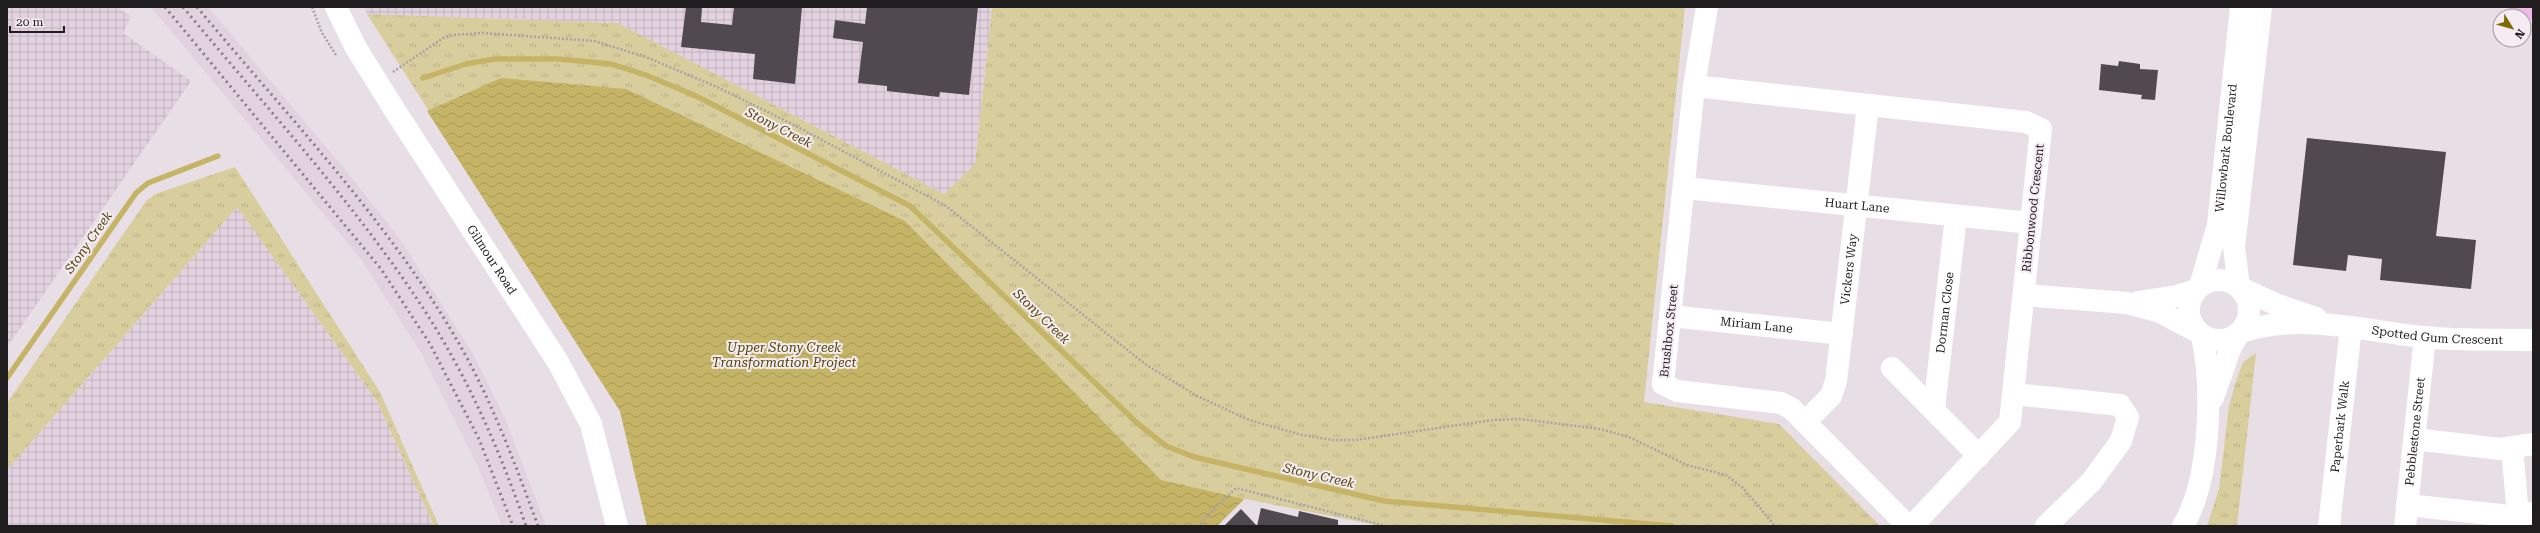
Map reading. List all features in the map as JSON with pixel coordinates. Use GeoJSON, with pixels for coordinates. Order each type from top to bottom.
{"type":"FeatureCollection","features":[{"type":"Feature","properties":{"kind":"main road"},"geometry":{"type":"LineString","coordinates":[[2520,7],[2533,10]]}},
{"type":"Feature","properties":{"kind":"street","name":"Gilmour Road"},"geometry":{"type":"LineString","coordinates":[[336,7],[353,42],[378,83],[565,376],[591,424],[617,526]]}},
{"type":"Feature","properties":{"kind":"street","name":"Brushbox Street"},"geometry":{"type":"LineString","coordinates":[[1707,7],[1694,86],[1663,384],[1677,391],[1781,403],[1792,409],[1908,526]]}},
{"type":"Feature","properties":{"kind":"street","name":"Willowbark Boulevard"},"geometry":{"type":"LineString","coordinates":[[2198,288],[2218,225],[2241,7]]}},
{"type":"Feature","properties":{"kind":"street","name":"Willowbark Boulevard"},"geometry":{"type":"LineString","coordinates":[[2239,287],[2234,247],[2261,7]]}},
{"type":"Feature","properties":{"kind":"street","name":"Ribbonwood Crescent"},"geometry":{"type":"LineString","coordinates":[[1694,86],[2026,122],[2041,129],[2010,422],[1912,526]]}},
{"type":"Feature","properties":{"kind":"street","name":"Vickers Way"},"geometry":{"type":"LineString","coordinates":[[1805,422],[1831,396],[1836,382],[1868,105]]}},
{"type":"Feature","properties":{"kind":"street","name":"Huart Lane"},"geometry":{"type":"LineString","coordinates":[[1684,188],[2031,223]]}},
{"type":"Feature","properties":{"kind":"street","name":"Dorman Close"},"geometry":{"type":"LineString","coordinates":[[1934,409],[1956,216]]}},
{"type":"Feature","properties":{"kind":"street"},"geometry":{"type":"LineString","coordinates":[[2127,303],[2177,296],[2198,288],[2207,282],[2220,280],[2239,287],[2246,295],[2249,314],[2230,349],[2218,379],[2207,420]]}},
{"type":"Feature","properties":{"kind":"street","name":"Spotted Gum Crescent"},"geometry":{"type":"LineString","coordinates":[[2239,287],[2275,304],[2346,326]]}},
{"type":"Feature","properties":{"kind":"street"},"geometry":{"type":"LineString","coordinates":[[2183,526],[2194,508],[2201,477],[2207,420],[2208,383],[2200,334],[2189,316],[2190,302],[2198,288]]}},
{"type":"Feature","properties":{"kind":"street"},"geometry":{"type":"LineString","coordinates":[[2024,294],[2127,303],[2160,312],[2200,334],[2221,341],[2240,333]]}},
{"type":"Feature","properties":{"kind":"street","name":"Miriam Lane"},"geometry":{"type":"LineString","coordinates":[[1670,316],[1842,334]]}},
{"type":"Feature","properties":{"kind":"street","name":"Spotted Gum Crescent"},"geometry":{"type":"LineString","coordinates":[[2240,333],[2274,324],[2346,326],[2425,337],[2533,340]]}},
{"type":"Feature","properties":{"kind":"street","name":"Paperbark Walk"},"geometry":{"type":"LineString","coordinates":[[2329,526],[2346,326]]}},
{"type":"Feature","properties":{"kind":"street","name":"Pebblestone Street"},"geometry":{"type":"LineString","coordinates":[[2406,516],[2425,337]]}},
{"type":"Feature","properties":{"kind":"street"},"geometry":{"type":"LineString","coordinates":[[1892,368],[1979,456]]}},
{"type":"Feature","properties":{"kind":"street"},"geometry":{"type":"LineString","coordinates":[[2014,394],[2120,405],[2128,417],[2121,441],[2091,482],[2046,526]]}},
{"type":"Feature","properties":{"kind":"street"},"geometry":{"type":"LineString","coordinates":[[2414,439],[2500,449],[2533,444]]}},
{"type":"Feature","properties":{"kind":"street"},"geometry":{"type":"LineString","coordinates":[[2406,516],[2510,516],[2525,514],[2512,447]]}},
{"type":"Feature","properties":{"kind":"path"},"geometry":{"type":"LineString","coordinates":[[312,7],[322,33],[340,61]]}},
{"type":"Feature","properties":{"kind":"path"},"geometry":{"type":"LineString","coordinates":[[378,83],[434,43],[454,34],[483,33],[532,35],[594,41],[614,46],[646,57],[717,87],[940,203],[1145,364],[1197,396],[1249,420],[1302,435],[1332,440],[1356,440],[1494,420],[1522,419],[1600,429],[1628,437],[1687,465],[1726,475],[1743,488],[1775,526]]}},
{"type":"Feature","properties":{"kind":"path"},"geometry":{"type":"LineString","coordinates":[[1197,526],[1236,488],[1386,526]]}},
{"type":"Feature","properties":{"kind":"shaded area"},"geometry":{"type":"Polygon","coordinates":[[[7,7],[117,7],[131,16],[123,33],[191,81],[7,347],[7,7]]]}},
{"type":"Feature","properties":{"kind":"shaded area"},"geometry":{"type":"Polygon","coordinates":[[[151,7],[208,7],[342,166],[400,239],[473,354],[505,418],[546,526],[502,526],[477,464],[423,356],[361,259],[151,7]]]}},
{"type":"Feature","properties":{"kind":"shaded area"},"geometry":{"type":"Polygon","coordinates":[[[364,7],[992,7],[975,164],[944,194],[618,23],[367,14],[364,7]]]}},
{"type":"Feature","properties":{"kind":"shaded area"},"geometry":{"type":"Polygon","coordinates":[[[237,207],[377,401],[434,526],[7,526],[7,470],[237,207]]]}},
{"type":"Feature","properties":{"kind":"green space"},"geometry":{"type":"Polygon","coordinates":[[[992,7],[1685,7],[1644,402],[1779,424],[1880,526],[1381,526],[1245,499],[1217,526],[647,526],[620,411],[367,14],[618,23],[944,194],[975,164],[992,7]]]}},
{"type":"Feature","properties":{"kind":"green space"},"geometry":{"type":"Polygon","coordinates":[[[235,167],[380,392],[439,526],[434,526],[377,401],[237,207],[7,470],[7,403],[146,201],[155,194],[235,167]]]}},
{"type":"Feature","properties":{"kind":"green space"},"geometry":{"type":"Polygon","coordinates":[[[2256,353],[2237,526],[2207,526],[2219,489],[2229,406],[2235,384],[2243,362],[2256,353]]]}},
{"type":"Feature","properties":{"kind":"water","name":"Upper Stony Creek Transformation Project"},"geometry":{"type":"Polygon","coordinates":[[[501,78],[626,89],[905,221],[1161,480],[1244,499],[1217,526],[647,526],[620,411],[427,111],[501,78]]]}},
{"type":"Feature","properties":{"kind":"building"},"geometry":{"type":"Polygon","coordinates":[[[686,7],[702,7],[701,22],[732,25],[734,7],[802,7],[795,84],[753,79],[755,54],[681,47],[686,7]]]}},
{"type":"Feature","properties":{"kind":"building"},"geometry":{"type":"Polygon","coordinates":[[[867,7],[978,7],[969,95],[940,92],[939,97],[887,91],[887,86],[858,83],[863,42],[833,38],[835,20],[865,24],[867,7]]]}},
{"type":"Feature","properties":{"kind":"building"},"geometry":{"type":"Polygon","coordinates":[[[2119,61],[2140,64],[2140,69],[2158,70],[2155,100],[2141,99],[2142,95],[2099,90],[2101,64],[2118,66],[2119,61]]]}},
{"type":"Feature","properties":{"kind":"building"},"geometry":{"type":"Polygon","coordinates":[[[2307,138],[2446,152],[2436,236],[2476,240],[2471,289],[2380,280],[2382,259],[2348,255],[2346,271],[2293,265],[2307,138]]]}},
{"type":"Feature","properties":{"kind":"building"},"geometry":{"type":"Polygon","coordinates":[[[1261,508],[1298,517],[1299,511],[1338,520],[1338,526],[1257,526],[1261,508]]]}},
{"type":"Feature","properties":{"kind":"building"},"geometry":{"type":"Polygon","coordinates":[[[1241,509],[1257,526],[1224,526],[1241,509]]]}},
{"type":"Feature","properties":{"kind":"waterway","name":"Stony Creek"},"geometry":{"type":"LineString","coordinates":[[423,78],[466,64],[494,59],[559,59],[611,64],[646,75],[696,96],[910,206],[1137,423],[1166,446],[1194,457],[1384,501],[1672,526]]}},
{"type":"Feature","properties":{"kind":"waterway","name":"Stony Creek"},"geometry":{"type":"LineString","coordinates":[[7,378],[136,193],[148,183],[218,156]]}},
{"type":"Feature","properties":{"kind":"railway"},"geometry":{"type":"LineString","coordinates":[[165,7],[381,269],[430,344],[479,439],[513,526]]}},
{"type":"Feature","properties":{"kind":"railway"},"geometry":{"type":"LineString","coordinates":[[183,7],[335,189],[392,263],[419,302],[436,328],[480,411],[516,497],[526,526]]}},
{"type":"Feature","properties":{"kind":"railway"},"geometry":{"type":"LineString","coordinates":[[197,7],[341,176],[409,265],[439,311],[478,378],[497,420],[538,526]]}}]}
